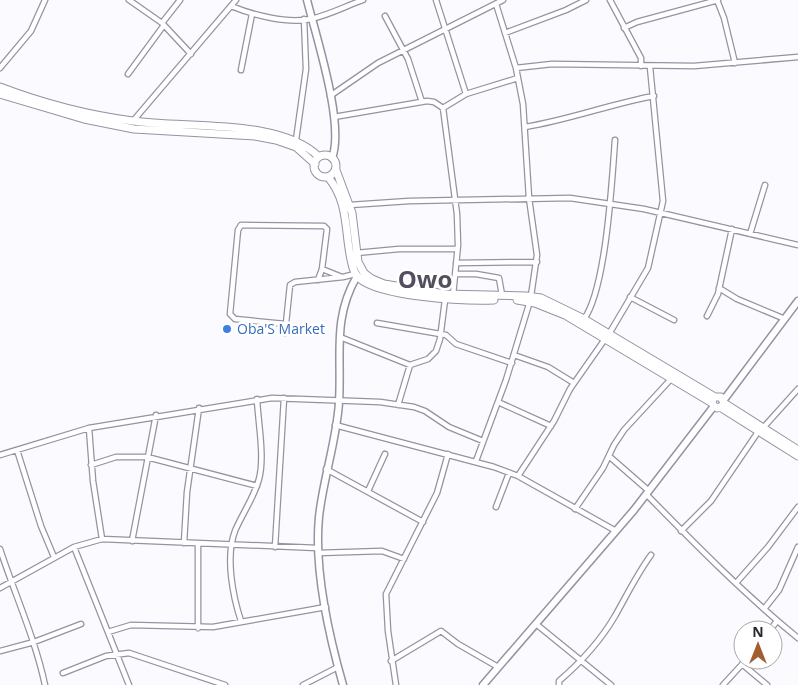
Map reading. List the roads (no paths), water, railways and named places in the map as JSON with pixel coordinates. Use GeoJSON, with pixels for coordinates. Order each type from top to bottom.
{"type":"FeatureCollection","features":[{"type":"Feature","properties":{"kind":"main road"},"geometry":{"type":"LineString","coordinates":[[0,87],[56,106],[130,124],[265,131],[296,140],[317,160],[318,174],[328,177],[334,184],[344,204],[352,264],[356,275],[369,284],[383,288],[435,295],[502,295],[548,301],[584,319],[607,337],[671,379],[719,401]]}},
{"type":"Feature","properties":{"kind":"main road"},"geometry":{"type":"LineString","coordinates":[[0,94],[84,119],[210,135],[256,136],[276,140],[296,146],[317,160]]}},
{"type":"Feature","properties":{"kind":"main road"},"geometry":{"type":"LineString","coordinates":[[317,160],[331,154],[336,162],[336,170],[350,205],[356,253],[360,268],[372,279],[384,284],[435,295],[444,300],[530,299],[607,337],[719,401],[798,456]]}},
{"type":"Feature","properties":{"kind":"main road"},"geometry":{"type":"LineString","coordinates":[[328,177],[336,170]]}},
{"type":"Feature","properties":{"kind":"main road"},"geometry":{"type":"LineString","coordinates":[[760,430],[798,450]]}},
{"type":"Feature","properties":{"kind":"street"},"geometry":{"type":"LineString","coordinates":[[0,68],[31,31],[45,0]]}},
{"type":"Feature","properties":{"kind":"street"},"geometry":{"type":"LineString","coordinates":[[128,0],[163,24],[191,54]]}},
{"type":"Feature","properties":{"kind":"street"},"geometry":{"type":"LineString","coordinates":[[128,74],[180,0]]}},
{"type":"Feature","properties":{"kind":"street"},"geometry":{"type":"LineString","coordinates":[[130,124],[236,0]]}},
{"type":"Feature","properties":{"kind":"street"},"geometry":{"type":"LineString","coordinates":[[307,0],[334,117],[331,154]]}},
{"type":"Feature","properties":{"kind":"street"},"geometry":{"type":"LineString","coordinates":[[231,6],[252,14],[304,19],[312,18],[352,2],[363,0]]}},
{"type":"Feature","properties":{"kind":"street"},"geometry":{"type":"LineString","coordinates":[[436,0],[466,94]]}},
{"type":"Feature","properties":{"kind":"street"},"geometry":{"type":"LineString","coordinates":[[505,34],[586,0]]}},
{"type":"Feature","properties":{"kind":"street"},"geometry":{"type":"LineString","coordinates":[[610,0],[641,58],[641,66]]}},
{"type":"Feature","properties":{"kind":"street"},"geometry":{"type":"LineString","coordinates":[[624,28],[637,22],[717,0],[726,24],[735,63]]}},
{"type":"Feature","properties":{"kind":"street"},"geometry":{"type":"LineString","coordinates":[[330,96],[378,63],[499,2],[505,34],[518,78],[525,128],[537,262],[530,299],[512,362],[476,461]]}},
{"type":"Feature","properties":{"kind":"street"},"geometry":{"type":"LineString","coordinates":[[241,70],[252,14]]}},
{"type":"Feature","properties":{"kind":"street"},"geometry":{"type":"LineString","coordinates":[[385,16],[403,50],[418,85],[422,102]]}},
{"type":"Feature","properties":{"kind":"street"},"geometry":{"type":"LineString","coordinates":[[296,140],[306,69],[304,19]]}},
{"type":"Feature","properties":{"kind":"street"},"geometry":{"type":"LineString","coordinates":[[516,68],[552,64],[650,67],[735,63],[798,57]]}},
{"type":"Feature","properties":{"kind":"street"},"geometry":{"type":"LineString","coordinates":[[518,476],[551,426],[574,383],[607,337],[648,268],[661,213],[662,190],[650,67]]}},
{"type":"Feature","properties":{"kind":"street"},"geometry":{"type":"LineString","coordinates":[[443,108],[466,94],[518,78]]}},
{"type":"Feature","properties":{"kind":"street"},"geometry":{"type":"LineString","coordinates":[[525,128],[556,122],[614,105],[654,96]]}},
{"type":"Feature","properties":{"kind":"street"},"geometry":{"type":"LineString","coordinates":[[334,117],[422,102],[434,102],[443,108],[456,200],[457,249],[453,294]]}},
{"type":"Feature","properties":{"kind":"street"},"geometry":{"type":"LineString","coordinates":[[584,319],[596,292],[609,202],[615,140]]}},
{"type":"Feature","properties":{"kind":"street"},"geometry":{"type":"LineString","coordinates":[[750,234],[765,185]]}},
{"type":"Feature","properties":{"kind":"street"},"geometry":{"type":"LineString","coordinates":[[350,205],[456,200],[570,198],[609,202],[798,245]]}},
{"type":"Feature","properties":{"kind":"street"},"geometry":{"type":"LineString","coordinates":[[285,324],[235,319],[230,314],[238,230],[241,226],[324,226],[327,229],[322,268],[318,280]]}},
{"type":"Feature","properties":{"kind":"street"},"geometry":{"type":"LineString","coordinates":[[707,316],[719,288],[732,230]]}},
{"type":"Feature","properties":{"kind":"street"},"geometry":{"type":"LineString","coordinates":[[356,253],[399,249],[457,249]]}},
{"type":"Feature","properties":{"kind":"street"},"geometry":{"type":"LineString","coordinates":[[456,263],[537,262]]}},
{"type":"Feature","properties":{"kind":"street"},"geometry":{"type":"LineString","coordinates":[[322,268],[343,277]]}},
{"type":"Feature","properties":{"kind":"street"},"geometry":{"type":"LineString","coordinates":[[455,274],[476,274],[499,278],[502,295]]}},
{"type":"Feature","properties":{"kind":"street"},"geometry":{"type":"LineString","coordinates":[[284,332],[290,286],[295,282],[356,275]]}},
{"type":"Feature","properties":{"kind":"street"},"geometry":{"type":"LineString","coordinates":[[343,685],[326,607],[317,550],[326,469],[339,402],[340,337],[343,304],[356,275]]}},
{"type":"Feature","properties":{"kind":"street"},"geometry":{"type":"LineString","coordinates":[[719,288],[737,299],[785,319]]}},
{"type":"Feature","properties":{"kind":"street"},"geometry":{"type":"LineString","coordinates":[[630,297],[674,320]]}},
{"type":"Feature","properties":{"kind":"street"},"geometry":{"type":"LineString","coordinates":[[340,337],[410,365],[433,355],[438,346],[444,300]]}},
{"type":"Feature","properties":{"kind":"street"},"geometry":{"type":"LineString","coordinates":[[483,685],[616,531],[798,301]]}},
{"type":"Feature","properties":{"kind":"street"},"geometry":{"type":"LineString","coordinates":[[377,323],[441,334],[450,337],[461,346],[512,362]]}},
{"type":"Feature","properties":{"kind":"street"},"geometry":{"type":"LineString","coordinates":[[514,354],[548,367],[574,383]]}},
{"type":"Feature","properties":{"kind":"street"},"geometry":{"type":"LineString","coordinates":[[398,405],[410,365]]}},
{"type":"Feature","properties":{"kind":"street"},"geometry":{"type":"LineString","coordinates":[[575,509],[610,457],[614,445],[624,430],[654,395],[671,379]]}},
{"type":"Feature","properties":{"kind":"street"},"geometry":{"type":"LineString","coordinates":[[681,531],[711,501],[760,430],[798,389]]}},
{"type":"Feature","properties":{"kind":"street"},"geometry":{"type":"LineString","coordinates":[[275,547],[284,398]]}},
{"type":"Feature","properties":{"kind":"street"},"geometry":{"type":"LineString","coordinates":[[0,455],[89,428],[257,399],[284,398],[398,405],[425,411],[443,424],[483,441]]}},
{"type":"Feature","properties":{"kind":"street"},"geometry":{"type":"LineString","coordinates":[[241,621],[232,591],[232,545],[234,534],[257,486],[260,473],[257,399]]}},
{"type":"Feature","properties":{"kind":"street"},"geometry":{"type":"LineString","coordinates":[[498,402],[551,426]]}},
{"type":"Feature","properties":{"kind":"street"},"geometry":{"type":"LineString","coordinates":[[184,544],[185,509],[199,408]]}},
{"type":"Feature","properties":{"kind":"street"},"geometry":{"type":"LineString","coordinates":[[132,541],[156,415]]}},
{"type":"Feature","properties":{"kind":"street"},"geometry":{"type":"LineString","coordinates":[[335,426],[476,461],[518,476],[616,531]]}},
{"type":"Feature","properties":{"kind":"street"},"geometry":{"type":"LineString","coordinates":[[89,428],[91,465],[102,539]]}},
{"type":"Feature","properties":{"kind":"street"},"geometry":{"type":"LineString","coordinates":[[17,450],[41,526],[54,557]]}},
{"type":"Feature","properties":{"kind":"street"},"geometry":{"type":"LineString","coordinates":[[368,491],[385,454]]}},
{"type":"Feature","properties":{"kind":"street"},"geometry":{"type":"LineString","coordinates":[[396,685],[391,661],[386,594],[442,481],[448,454]]}},
{"type":"Feature","properties":{"kind":"street"},"geometry":{"type":"LineString","coordinates":[[91,465],[116,457],[147,457],[257,486]]}},
{"type":"Feature","properties":{"kind":"street"},"geometry":{"type":"LineString","coordinates":[[610,457],[647,493],[681,531],[776,620]]}},
{"type":"Feature","properties":{"kind":"street"},"geometry":{"type":"LineString","coordinates":[[326,469],[423,522]]}},
{"type":"Feature","properties":{"kind":"street"},"geometry":{"type":"LineString","coordinates":[[496,507],[509,473]]}},
{"type":"Feature","properties":{"kind":"street"},"geometry":{"type":"LineString","coordinates":[[736,583],[768,547],[798,507]]}},
{"type":"Feature","properties":{"kind":"street"},"geometry":{"type":"LineString","coordinates":[[0,588],[74,547],[102,539],[317,550],[382,551],[404,559]]}},
{"type":"Feature","properties":{"kind":"street"},"geometry":{"type":"LineString","coordinates":[[198,544],[198,628]]}},
{"type":"Feature","properties":{"kind":"street"},"geometry":{"type":"LineString","coordinates":[[74,547],[129,685]]}},
{"type":"Feature","properties":{"kind":"street"},"geometry":{"type":"LineString","coordinates":[[764,609],[779,590],[798,547]]}},
{"type":"Feature","properties":{"kind":"street"},"geometry":{"type":"LineString","coordinates":[[0,549],[38,650],[45,685]]}},
{"type":"Feature","properties":{"kind":"street"},"geometry":{"type":"LineString","coordinates":[[559,685],[559,681],[581,661],[614,617],[640,570],[651,555]]}},
{"type":"Feature","properties":{"kind":"street"},"geometry":{"type":"LineString","coordinates":[[108,632],[131,625],[198,628],[326,607]]}},
{"type":"Feature","properties":{"kind":"street"},"geometry":{"type":"LineString","coordinates":[[0,651],[34,642],[81,624]]}},
{"type":"Feature","properties":{"kind":"street"},"geometry":{"type":"LineString","coordinates":[[536,624],[611,685]]}},
{"type":"Feature","properties":{"kind":"street"},"geometry":{"type":"LineString","coordinates":[[783,626],[798,638]]}},
{"type":"Feature","properties":{"kind":"street"},"geometry":{"type":"LineString","coordinates":[[391,661],[441,631],[458,644],[498,667]]}},
{"type":"Feature","properties":{"kind":"street"},"geometry":{"type":"LineString","coordinates":[[63,672],[117,653],[139,655],[225,685]]}},
{"type":"Feature","properties":{"kind":"street"},"geometry":{"type":"LineString","coordinates":[[302,685],[338,667]]}},
{"type":"Feature","properties":{"kind":"street"},"geometry":{"type":"LineString","coordinates":[[724,685],[737,670]]}},
{"type":"Feature","properties":{"kind":"street"},"geometry":{"type":"LineString","coordinates":[[752,670],[766,685]]}},
{"type":"Feature","properties":{"kind":"street"},"geometry":{"type":"LineString","coordinates":[[202,685],[205,678]]}},
{"type":"Feature","properties":{"kind":"place","name":"Oba'S Market"},"geometry":{"type":"Point","coordinates":[227,329]}},
{"type":"Feature","properties":{"kind":"district","name":"Owo"},"geometry":{"type":"Point","coordinates":[425,280]}}]}
